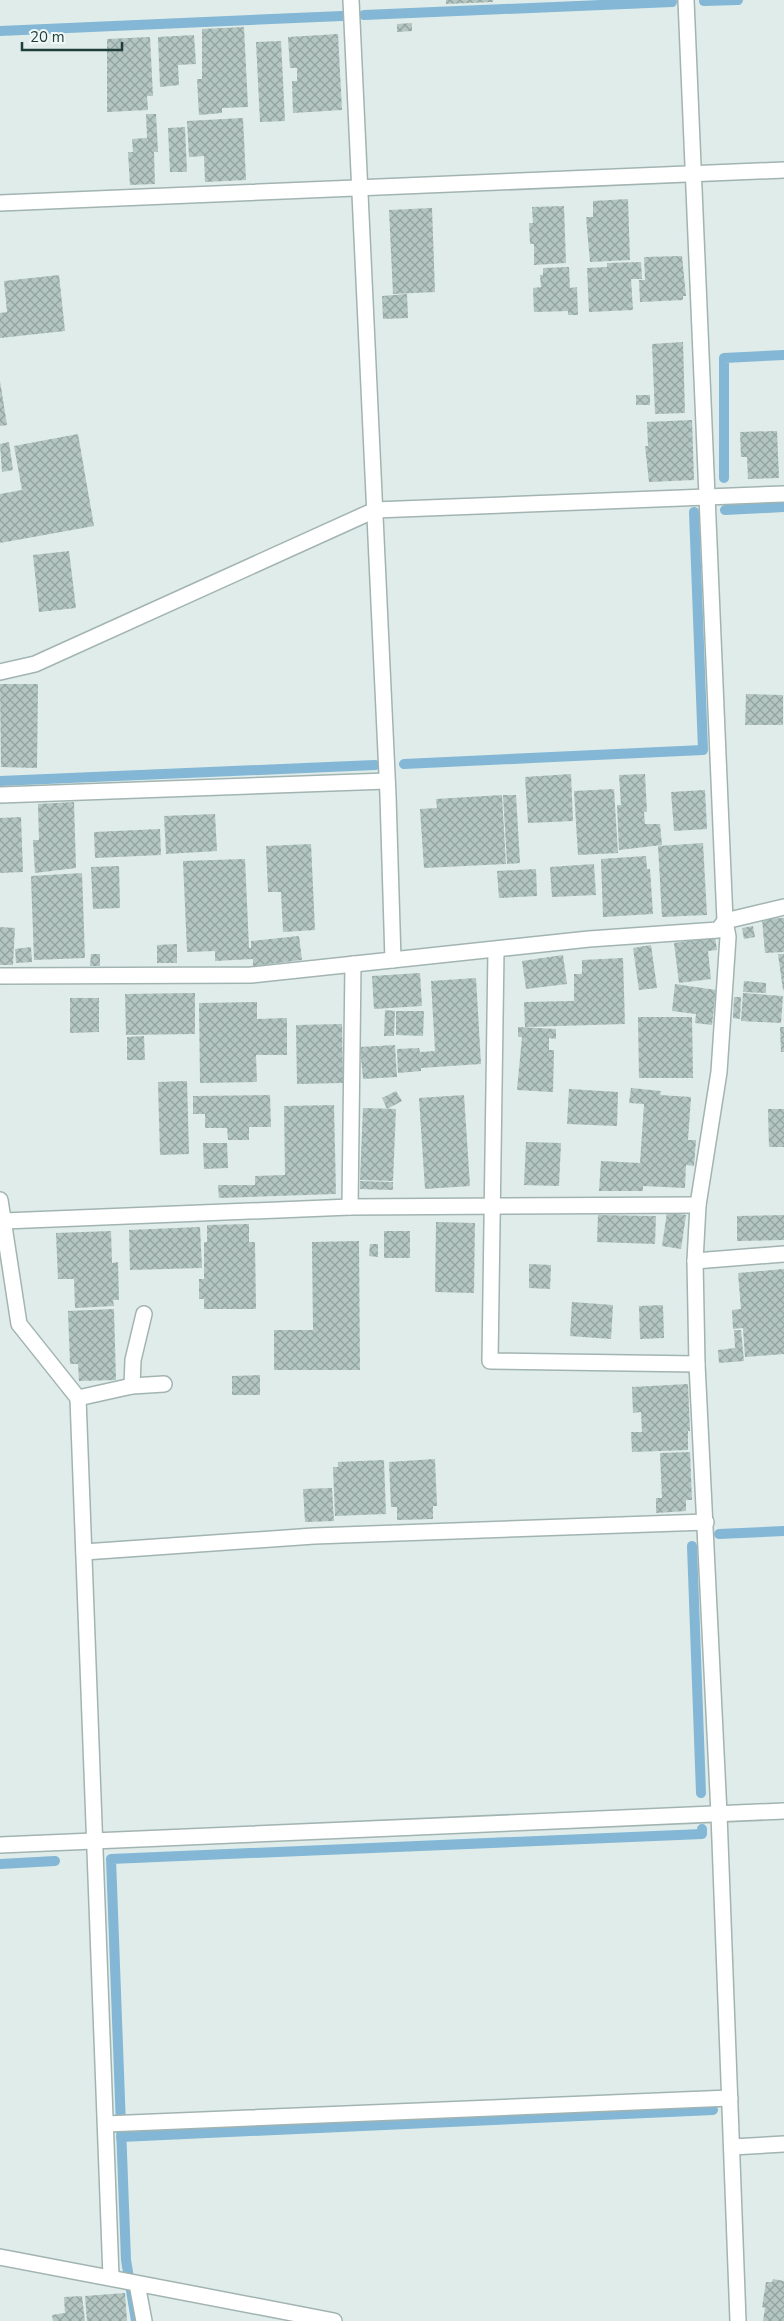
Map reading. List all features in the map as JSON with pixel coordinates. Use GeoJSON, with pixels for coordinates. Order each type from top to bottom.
{"type":"FeatureCollection","features":[{"type":"Feature","properties":{"kind":"street"},"geometry":{"type":"LineString","coordinates":[[351,0],[387,781],[393,960]]}},
{"type":"Feature","properties":{"kind":"street"},"geometry":{"type":"LineString","coordinates":[[686,0],[725,921],[728,937],[719,1072],[698,1205],[695,1261],[697,1364],[719,1814],[738,2321]]}},
{"type":"Feature","properties":{"kind":"street"},"geometry":{"type":"LineString","coordinates":[[0,203],[784,170]]}},
{"type":"Feature","properties":{"kind":"street"},"geometry":{"type":"LineString","coordinates":[[0,672],[35,664],[375,510],[784,494]]}},
{"type":"Feature","properties":{"kind":"street"},"geometry":{"type":"LineString","coordinates":[[0,795],[387,781]]}},
{"type":"Feature","properties":{"kind":"street"},"geometry":{"type":"LineString","coordinates":[[0,976],[251,975],[589,940],[718,930],[725,921],[784,907]]}},
{"type":"Feature","properties":{"kind":"street"},"geometry":{"type":"LineString","coordinates":[[496,950],[490,1361],[697,1364]]}},
{"type":"Feature","properties":{"kind":"street"},"geometry":{"type":"LineString","coordinates":[[350,1207],[353,964]]}},
{"type":"Feature","properties":{"kind":"street"},"geometry":{"type":"LineString","coordinates":[[0,1200],[20,1324],[78,1398],[93,1842],[111,2277]]}},
{"type":"Feature","properties":{"kind":"street"},"geometry":{"type":"LineString","coordinates":[[4,1221],[350,1207],[698,1205]]}},
{"type":"Feature","properties":{"kind":"street"},"geometry":{"type":"LineString","coordinates":[[695,1261],[784,1254]]}},
{"type":"Feature","properties":{"kind":"street"},"geometry":{"type":"LineString","coordinates":[[132,1386],[133,1360],[144,1314]]}},
{"type":"Feature","properties":{"kind":"street"},"geometry":{"type":"LineString","coordinates":[[78,1398],[132,1386],[164,1384]]}},
{"type":"Feature","properties":{"kind":"street"},"geometry":{"type":"LineString","coordinates":[[84,1552],[314,1536],[706,1522]]}},
{"type":"Feature","properties":{"kind":"street"},"geometry":{"type":"LineString","coordinates":[[0,1845],[784,1811]]}},
{"type":"Feature","properties":{"kind":"street"},"geometry":{"type":"LineString","coordinates":[[106,2124],[730,2098]]}},
{"type":"Feature","properties":{"kind":"street"},"geometry":{"type":"LineString","coordinates":[[732,2147],[784,2144]]}},
{"type":"Feature","properties":{"kind":"street"},"geometry":{"type":"LineString","coordinates":[[0,2257],[334,2321]]}},
{"type":"Feature","properties":{"kind":"street"},"geometry":{"type":"LineString","coordinates":[[137,2284],[144,2321]]}},
{"type":"Feature","properties":{"kind":"building"},"geometry":{"type":"Polygon","coordinates":[[[446,0],[493,0],[493,2],[446,4],[446,0]]]}},
{"type":"Feature","properties":{"kind":"building"},"geometry":{"type":"Polygon","coordinates":[[[412,23],[412,31],[397,32],[397,24],[412,23]]]}},
{"type":"Feature","properties":{"kind":"building"},"geometry":{"type":"Polygon","coordinates":[[[244,27],[248,107],[222,108],[222,113],[199,115],[197,79],[202,79],[202,29],[244,27]]]}},
{"type":"Feature","properties":{"kind":"building"},"geometry":{"type":"Polygon","coordinates":[[[338,34],[342,110],[293,113],[292,81],[297,81],[297,68],[290,68],[288,37],[338,34]]]}},
{"type":"Feature","properties":{"kind":"building"},"geometry":{"type":"Polygon","coordinates":[[[194,35],[196,64],[178,65],[179,85],[160,87],[158,37],[194,35]]]}},
{"type":"Feature","properties":{"kind":"building"},"geometry":{"type":"Polygon","coordinates":[[[150,37],[153,96],[147,96],[148,110],[107,112],[107,39],[150,37]]]}},
{"type":"Feature","properties":{"kind":"building"},"geometry":{"type":"Polygon","coordinates":[[[281,41],[285,121],[260,122],[256,42],[281,41]]]}},
{"type":"Feature","properties":{"kind":"building"},"geometry":{"type":"Polygon","coordinates":[[[146,114],[156,114],[158,152],[154,152],[155,184],[130,185],[128,152],[133,152],[132,139],[147,138],[146,114]]]}},
{"type":"Feature","properties":{"kind":"building"},"geometry":{"type":"Polygon","coordinates":[[[243,118],[246,180],[205,182],[204,156],[189,157],[187,121],[243,118]]]}},
{"type":"Feature","properties":{"kind":"building"},"geometry":{"type":"Polygon","coordinates":[[[185,127],[187,172],[170,172],[168,128],[185,127]]]}},
{"type":"Feature","properties":{"kind":"building"},"geometry":{"type":"Polygon","coordinates":[[[628,199],[630,260],[590,262],[586,217],[593,217],[593,201],[628,199]]]}},
{"type":"Feature","properties":{"kind":"building"},"geometry":{"type":"Polygon","coordinates":[[[564,206],[566,263],[534,265],[534,244],[530,244],[529,223],[533,223],[532,207],[564,206]]]}},
{"type":"Feature","properties":{"kind":"building"},"geometry":{"type":"Polygon","coordinates":[[[432,208],[435,292],[393,294],[389,210],[432,208]]]}},
{"type":"Feature","properties":{"kind":"building"},"geometry":{"type":"Polygon","coordinates":[[[682,256],[686,296],[683,296],[683,300],[640,302],[639,280],[645,280],[644,257],[682,256]]]}},
{"type":"Feature","properties":{"kind":"building"},"geometry":{"type":"Polygon","coordinates":[[[641,262],[642,279],[631,279],[633,310],[589,312],[587,268],[607,267],[607,263],[641,262]]]}},
{"type":"Feature","properties":{"kind":"building"},"geometry":{"type":"Polygon","coordinates":[[[569,267],[570,288],[577,287],[578,315],[568,315],[568,311],[534,312],[533,288],[541,287],[540,275],[543,275],[543,268],[569,267]]]}},
{"type":"Feature","properties":{"kind":"building"},"geometry":{"type":"Polygon","coordinates":[[[59,275],[65,331],[0,338],[0,313],[7,312],[4,281],[59,275]]]}},
{"type":"Feature","properties":{"kind":"building"},"geometry":{"type":"Polygon","coordinates":[[[407,294],[408,318],[383,319],[382,296],[407,294]]]}},
{"type":"Feature","properties":{"kind":"building"},"geometry":{"type":"Polygon","coordinates":[[[683,342],[685,413],[655,414],[652,344],[683,342]]]}},
{"type":"Feature","properties":{"kind":"building"},"geometry":{"type":"Polygon","coordinates":[[[0,381],[7,425],[0,426],[0,381]]]}},
{"type":"Feature","properties":{"kind":"building"},"geometry":{"type":"Polygon","coordinates":[[[636,395],[650,395],[650,405],[636,405],[636,395]]]}},
{"type":"Feature","properties":{"kind":"building"},"geometry":{"type":"Polygon","coordinates":[[[692,420],[694,480],[649,482],[645,446],[648,446],[647,422],[692,420]]]}},
{"type":"Feature","properties":{"kind":"building"},"geometry":{"type":"Polygon","coordinates":[[[777,431],[779,478],[748,479],[747,457],[741,457],[740,432],[777,431]]]}},
{"type":"Feature","properties":{"kind":"building"},"geometry":{"type":"Polygon","coordinates":[[[78,434],[94,526],[0,543],[0,494],[22,490],[14,446],[78,434]]]}},
{"type":"Feature","properties":{"kind":"building"},"geometry":{"type":"Polygon","coordinates":[[[9,442],[13,470],[2,472],[0,444],[9,442]]]}},
{"type":"Feature","properties":{"kind":"building"},"geometry":{"type":"Polygon","coordinates":[[[69,551],[76,608],[39,612],[33,555],[69,551]]]}},
{"type":"Feature","properties":{"kind":"building"},"geometry":{"type":"Polygon","coordinates":[[[0,684],[38,684],[37,768],[1,767],[0,684]]]}},
{"type":"Feature","properties":{"kind":"building"},"geometry":{"type":"Polygon","coordinates":[[[746,694],[783,695],[783,725],[745,725],[746,694]]]}},
{"type":"Feature","properties":{"kind":"building"},"geometry":{"type":"Polygon","coordinates":[[[571,774],[573,821],[528,823],[525,777],[571,774]]]}},
{"type":"Feature","properties":{"kind":"building"},"geometry":{"type":"Polygon","coordinates":[[[645,774],[647,812],[644,812],[645,824],[660,824],[662,845],[619,850],[617,805],[621,805],[619,775],[645,774]]]}},
{"type":"Feature","properties":{"kind":"building"},"geometry":{"type":"Polygon","coordinates":[[[614,789],[618,853],[578,855],[574,791],[614,789]]]}},
{"type":"Feature","properties":{"kind":"building"},"geometry":{"type":"Polygon","coordinates":[[[705,790],[707,829],[674,831],[671,792],[705,790]]]}},
{"type":"Feature","properties":{"kind":"building"},"geometry":{"type":"Polygon","coordinates":[[[502,795],[506,864],[424,868],[420,809],[437,808],[436,799],[502,795]]]}},
{"type":"Feature","properties":{"kind":"building"},"geometry":{"type":"Polygon","coordinates":[[[503,795],[516,795],[520,863],[507,864],[503,795]]]}},
{"type":"Feature","properties":{"kind":"building"},"geometry":{"type":"Polygon","coordinates":[[[74,802],[76,868],[35,873],[33,840],[39,840],[38,804],[74,802]]]}},
{"type":"Feature","properties":{"kind":"building"},"geometry":{"type":"Polygon","coordinates":[[[215,814],[217,851],[166,854],[164,816],[215,814]]]}},
{"type":"Feature","properties":{"kind":"building"},"geometry":{"type":"Polygon","coordinates":[[[21,817],[23,872],[0,873],[0,818],[21,817]]]}},
{"type":"Feature","properties":{"kind":"building"},"geometry":{"type":"Polygon","coordinates":[[[160,829],[161,855],[95,858],[94,832],[160,829]]]}},
{"type":"Feature","properties":{"kind":"building"},"geometry":{"type":"Polygon","coordinates":[[[703,843],[707,915],[662,917],[658,846],[703,843]]]}},
{"type":"Feature","properties":{"kind":"building"},"geometry":{"type":"Polygon","coordinates":[[[311,844],[315,930],[283,932],[281,892],[268,892],[266,846],[311,844]]]}},
{"type":"Feature","properties":{"kind":"building"},"geometry":{"type":"Polygon","coordinates":[[[646,856],[647,869],[650,869],[653,914],[603,917],[601,859],[646,856]]]}},
{"type":"Feature","properties":{"kind":"building"},"geometry":{"type":"Polygon","coordinates":[[[245,859],[249,948],[251,948],[251,941],[299,936],[302,960],[253,966],[253,959],[215,961],[215,951],[187,952],[183,861],[245,859]]]}},
{"type":"Feature","properties":{"kind":"building"},"geometry":{"type":"Polygon","coordinates":[[[594,864],[596,895],[552,897],[550,867],[594,864]]]}},
{"type":"Feature","properties":{"kind":"building"},"geometry":{"type":"Polygon","coordinates":[[[119,866],[120,908],[93,909],[91,867],[119,866]]]}},
{"type":"Feature","properties":{"kind":"building"},"geometry":{"type":"Polygon","coordinates":[[[536,869],[537,896],[499,898],[497,871],[536,869]]]}},
{"type":"Feature","properties":{"kind":"building"},"geometry":{"type":"Polygon","coordinates":[[[82,873],[85,958],[34,960],[31,876],[82,873]]]}},
{"type":"Feature","properties":{"kind":"building"},"geometry":{"type":"Polygon","coordinates":[[[784,918],[784,952],[765,953],[762,919],[784,918]]]}},
{"type":"Feature","properties":{"kind":"building"},"geometry":{"type":"Polygon","coordinates":[[[753,926],[755,937],[744,939],[742,928],[753,926]]]}},
{"type":"Feature","properties":{"kind":"building"},"geometry":{"type":"Polygon","coordinates":[[[0,927],[15,928],[13,965],[0,965],[0,927]]]}},
{"type":"Feature","properties":{"kind":"building"},"geometry":{"type":"Polygon","coordinates":[[[715,937],[717,950],[708,951],[711,979],[679,983],[674,943],[715,937]]]}},
{"type":"Feature","properties":{"kind":"building"},"geometry":{"type":"Polygon","coordinates":[[[177,944],[177,963],[157,963],[157,945],[177,944]]]}},
{"type":"Feature","properties":{"kind":"building"},"geometry":{"type":"Polygon","coordinates":[[[651,945],[657,988],[639,990],[633,948],[651,945]]]}},
{"type":"Feature","properties":{"kind":"building"},"geometry":{"type":"Polygon","coordinates":[[[31,947],[32,962],[16,963],[15,949],[31,947]]]}},
{"type":"Feature","properties":{"kind":"building"},"geometry":{"type":"Polygon","coordinates":[[[91,954],[100,954],[100,966],[90,966],[91,954]]]}},
{"type":"Feature","properties":{"kind":"building"},"geometry":{"type":"Polygon","coordinates":[[[778,954],[784,954],[784,990],[783,990],[778,954]]]}},
{"type":"Feature","properties":{"kind":"building"},"geometry":{"type":"Polygon","coordinates":[[[563,955],[567,984],[526,989],[522,961],[563,955]]]}},
{"type":"Feature","properties":{"kind":"building"},"geometry":{"type":"Polygon","coordinates":[[[623,958],[625,1024],[525,1027],[524,1002],[574,1001],[574,974],[582,974],[582,960],[623,958]]]}},
{"type":"Feature","properties":{"kind":"building"},"geometry":{"type":"Polygon","coordinates":[[[420,973],[422,1006],[374,1009],[372,976],[420,973]]]}},
{"type":"Feature","properties":{"kind":"building"},"geometry":{"type":"Polygon","coordinates":[[[476,978],[481,1064],[421,1068],[421,1071],[398,1073],[397,1049],[419,1048],[420,1052],[435,1051],[431,981],[476,978]]]}},
{"type":"Feature","properties":{"kind":"building"},"geometry":{"type":"Polygon","coordinates":[[[744,981],[766,983],[766,993],[743,992],[744,981]]]}},
{"type":"Feature","properties":{"kind":"building"},"geometry":{"type":"Polygon","coordinates":[[[675,984],[716,990],[712,1025],[695,1023],[696,1014],[672,1011],[675,984]]]}},
{"type":"Feature","properties":{"kind":"building"},"geometry":{"type":"Polygon","coordinates":[[[195,993],[195,1034],[126,1035],[125,994],[195,993]]]}},
{"type":"Feature","properties":{"kind":"building"},"geometry":{"type":"Polygon","coordinates":[[[743,993],[783,996],[781,1023],[741,1021],[743,993]]]}},
{"type":"Feature","properties":{"kind":"building"},"geometry":{"type":"Polygon","coordinates":[[[734,997],[741,997],[740,1019],[733,1018],[734,997]]]}},
{"type":"Feature","properties":{"kind":"building"},"geometry":{"type":"Polygon","coordinates":[[[70,998],[99,998],[99,1032],[70,1033],[70,998]]]}},
{"type":"Feature","properties":{"kind":"building"},"geometry":{"type":"Polygon","coordinates":[[[257,1002],[257,1019],[287,1018],[287,1055],[256,1055],[257,1082],[200,1083],[199,1003],[257,1002]]]}},
{"type":"Feature","properties":{"kind":"building"},"geometry":{"type":"Polygon","coordinates":[[[385,1010],[395,1011],[394,1036],[384,1036],[385,1010]]]}},
{"type":"Feature","properties":{"kind":"building"},"geometry":{"type":"Polygon","coordinates":[[[396,1011],[424,1011],[423,1036],[396,1035],[396,1011]]]}},
{"type":"Feature","properties":{"kind":"building"},"geometry":{"type":"Polygon","coordinates":[[[638,1017],[692,1017],[693,1078],[639,1078],[638,1017]]]}},
{"type":"Feature","properties":{"kind":"building"},"geometry":{"type":"Polygon","coordinates":[[[342,1024],[343,1083],[297,1084],[296,1025],[342,1024]]]}},
{"type":"Feature","properties":{"kind":"building"},"geometry":{"type":"Polygon","coordinates":[[[518,1027],[556,1029],[556,1039],[549,1038],[549,1050],[554,1050],[553,1092],[517,1090],[522,1037],[518,1037],[518,1027]]]}},
{"type":"Feature","properties":{"kind":"building"},"geometry":{"type":"Polygon","coordinates":[[[780,1027],[784,1027],[784,1052],[781,1052],[780,1027]]]}},
{"type":"Feature","properties":{"kind":"building"},"geometry":{"type":"Polygon","coordinates":[[[144,1036],[145,1060],[127,1060],[127,1037],[144,1036]]]}},
{"type":"Feature","properties":{"kind":"building"},"geometry":{"type":"Polygon","coordinates":[[[395,1045],[397,1077],[363,1079],[360,1047],[395,1045]]]}},
{"type":"Feature","properties":{"kind":"building"},"geometry":{"type":"Polygon","coordinates":[[[187,1081],[189,1154],[160,1155],[158,1082],[187,1081]]]}},
{"type":"Feature","properties":{"kind":"building"},"geometry":{"type":"Polygon","coordinates":[[[631,1088],[661,1091],[660,1095],[691,1097],[688,1140],[696,1140],[694,1166],[686,1165],[685,1188],[643,1186],[643,1191],[599,1191],[601,1161],[640,1163],[644,1104],[629,1103],[631,1088]]]}},
{"type":"Feature","properties":{"kind":"building"},"geometry":{"type":"Polygon","coordinates":[[[569,1089],[618,1092],[617,1126],[567,1124],[569,1089]]]}},
{"type":"Feature","properties":{"kind":"building"},"geometry":{"type":"Polygon","coordinates":[[[396,1091],[402,1101],[387,1109],[382,1098],[396,1091]]]}},
{"type":"Feature","properties":{"kind":"building"},"geometry":{"type":"Polygon","coordinates":[[[270,1095],[271,1127],[249,1127],[249,1140],[228,1140],[227,1128],[205,1128],[205,1114],[193,1114],[193,1096],[270,1095]]]}},
{"type":"Feature","properties":{"kind":"building"},"geometry":{"type":"Polygon","coordinates":[[[464,1095],[470,1186],[425,1189],[419,1098],[464,1095]]]}},
{"type":"Feature","properties":{"kind":"building"},"geometry":{"type":"Polygon","coordinates":[[[334,1105],[336,1194],[219,1198],[218,1185],[255,1185],[255,1176],[285,1175],[284,1106],[334,1105]]]}},
{"type":"Feature","properties":{"kind":"building"},"geometry":{"type":"Polygon","coordinates":[[[363,1108],[396,1109],[393,1181],[360,1180],[363,1108]]]}},
{"type":"Feature","properties":{"kind":"building"},"geometry":{"type":"Polygon","coordinates":[[[768,1109],[784,1109],[784,1147],[769,1147],[768,1109]]]}},
{"type":"Feature","properties":{"kind":"building"},"geometry":{"type":"Polygon","coordinates":[[[526,1142],[561,1143],[559,1186],[524,1185],[526,1142]]]}},
{"type":"Feature","properties":{"kind":"building"},"geometry":{"type":"Polygon","coordinates":[[[203,1143],[227,1143],[228,1168],[204,1169],[203,1143]]]}},
{"type":"Feature","properties":{"kind":"building"},"geometry":{"type":"Polygon","coordinates":[[[360,1181],[393,1182],[393,1190],[360,1189],[360,1181]]]}},
{"type":"Feature","properties":{"kind":"building"},"geometry":{"type":"Polygon","coordinates":[[[667,1212],[686,1215],[681,1249],[662,1246],[667,1212]]]}},
{"type":"Feature","properties":{"kind":"building"},"geometry":{"type":"Polygon","coordinates":[[[598,1215],[656,1216],[655,1244],[597,1242],[598,1215]]]}},
{"type":"Feature","properties":{"kind":"building"},"geometry":{"type":"Polygon","coordinates":[[[784,1215],[784,1240],[737,1241],[737,1216],[784,1215]]]}},
{"type":"Feature","properties":{"kind":"building"},"geometry":{"type":"Polygon","coordinates":[[[436,1222],[475,1223],[474,1293],[435,1292],[436,1222]]]}},
{"type":"Feature","properties":{"kind":"building"},"geometry":{"type":"Polygon","coordinates":[[[249,1224],[249,1242],[255,1242],[256,1309],[204,1309],[204,1299],[199,1299],[199,1279],[204,1279],[204,1242],[207,1242],[207,1225],[249,1224]]]}},
{"type":"Feature","properties":{"kind":"building"},"geometry":{"type":"Polygon","coordinates":[[[200,1227],[202,1268],[130,1270],[129,1230],[200,1227]]]}},
{"type":"Feature","properties":{"kind":"building"},"geometry":{"type":"Polygon","coordinates":[[[111,1231],[112,1263],[118,1262],[119,1300],[113,1300],[114,1306],[75,1308],[74,1279],[58,1279],[56,1233],[111,1231]]]}},
{"type":"Feature","properties":{"kind":"building"},"geometry":{"type":"Polygon","coordinates":[[[384,1231],[410,1231],[410,1258],[384,1258],[384,1231]]]}},
{"type":"Feature","properties":{"kind":"building"},"geometry":{"type":"Polygon","coordinates":[[[359,1241],[360,1370],[274,1370],[274,1330],[313,1330],[312,1242],[359,1241]]]}},
{"type":"Feature","properties":{"kind":"building"},"geometry":{"type":"Polygon","coordinates":[[[370,1244],[378,1244],[378,1257],[369,1256],[370,1244]]]}},
{"type":"Feature","properties":{"kind":"building"},"geometry":{"type":"Polygon","coordinates":[[[529,1264],[551,1265],[550,1289],[529,1288],[529,1264]]]}},
{"type":"Feature","properties":{"kind":"building"},"geometry":{"type":"Polygon","coordinates":[[[784,1269],[784,1354],[745,1357],[743,1328],[733,1329],[732,1310],[741,1309],[738,1273],[784,1269]]]}},
{"type":"Feature","properties":{"kind":"building"},"geometry":{"type":"Polygon","coordinates":[[[572,1302],[613,1305],[611,1339],[570,1336],[572,1302]]]}},
{"type":"Feature","properties":{"kind":"building"},"geometry":{"type":"Polygon","coordinates":[[[663,1305],[664,1338],[640,1339],[639,1306],[663,1305]]]}},
{"type":"Feature","properties":{"kind":"building"},"geometry":{"type":"Polygon","coordinates":[[[114,1309],[116,1380],[79,1381],[78,1364],[70,1364],[68,1311],[114,1309]]]}},
{"type":"Feature","properties":{"kind":"building"},"geometry":{"type":"Polygon","coordinates":[[[734,1330],[741,1330],[744,1361],[719,1363],[718,1350],[735,1348],[734,1330]]]}},
{"type":"Feature","properties":{"kind":"building"},"geometry":{"type":"Polygon","coordinates":[[[260,1375],[260,1395],[232,1395],[232,1376],[260,1375]]]}},
{"type":"Feature","properties":{"kind":"building"},"geometry":{"type":"Polygon","coordinates":[[[688,1384],[690,1431],[688,1431],[688,1450],[632,1452],[631,1432],[642,1432],[641,1412],[633,1413],[632,1387],[688,1384]]]}},
{"type":"Feature","properties":{"kind":"building"},"geometry":{"type":"Polygon","coordinates":[[[690,1452],[692,1500],[686,1500],[686,1511],[656,1513],[656,1498],[662,1498],[660,1453],[690,1452]]]}},
{"type":"Feature","properties":{"kind":"building"},"geometry":{"type":"Polygon","coordinates":[[[435,1459],[437,1506],[433,1506],[433,1519],[397,1520],[397,1507],[391,1507],[389,1462],[435,1459]]]}},
{"type":"Feature","properties":{"kind":"building"},"geometry":{"type":"Polygon","coordinates":[[[384,1460],[386,1514],[335,1516],[333,1467],[338,1467],[338,1462],[384,1460]]]}},
{"type":"Feature","properties":{"kind":"building"},"geometry":{"type":"Polygon","coordinates":[[[332,1488],[334,1521],[305,1522],[303,1489],[332,1488]]]}},
{"type":"Feature","properties":{"kind":"building"},"geometry":{"type":"Polygon","coordinates":[[[773,2279],[784,2281],[784,2321],[763,2321],[765,2308],[762,2307],[766,2282],[772,2282],[773,2279]]]}},
{"type":"Feature","properties":{"kind":"building"},"geometry":{"type":"Polygon","coordinates":[[[125,2293],[127,2321],[87,2321],[85,2296],[125,2293]]]}},
{"type":"Feature","properties":{"kind":"building"},"geometry":{"type":"Polygon","coordinates":[[[82,2296],[85,2321],[53,2321],[52,2315],[65,2313],[64,2297],[82,2296]]]}},
{"type":"Feature","properties":{"kind":"waterway"},"geometry":{"type":"LineString","coordinates":[[704,1],[738,0]]}},
{"type":"Feature","properties":{"kind":"waterway"},"geometry":{"type":"LineString","coordinates":[[364,15],[672,2]]}},
{"type":"Feature","properties":{"kind":"waterway"},"geometry":{"type":"LineString","coordinates":[[0,31],[342,16]]}},
{"type":"Feature","properties":{"kind":"waterway"},"geometry":{"type":"LineString","coordinates":[[724,478],[724,358],[784,355]]}},
{"type":"Feature","properties":{"kind":"waterway"},"geometry":{"type":"LineString","coordinates":[[725,510],[784,507]]}},
{"type":"Feature","properties":{"kind":"waterway"},"geometry":{"type":"LineString","coordinates":[[404,764],[703,750],[694,512]]}},
{"type":"Feature","properties":{"kind":"waterway"},"geometry":{"type":"LineString","coordinates":[[0,781],[375,765]]}},
{"type":"Feature","properties":{"kind":"waterway"},"geometry":{"type":"LineString","coordinates":[[719,1534],[784,1531]]}},
{"type":"Feature","properties":{"kind":"waterway"},"geometry":{"type":"LineString","coordinates":[[692,1546],[701,1793]]}},
{"type":"Feature","properties":{"kind":"waterway"},"geometry":{"type":"LineString","coordinates":[[136,2321],[126,2260],[111,1859],[702,1834],[702,1829]]}},
{"type":"Feature","properties":{"kind":"waterway"},"geometry":{"type":"LineString","coordinates":[[0,1864],[55,1861]]}},
{"type":"Feature","properties":{"kind":"waterway"},"geometry":{"type":"LineString","coordinates":[[121,2137],[713,2110]]}}]}
